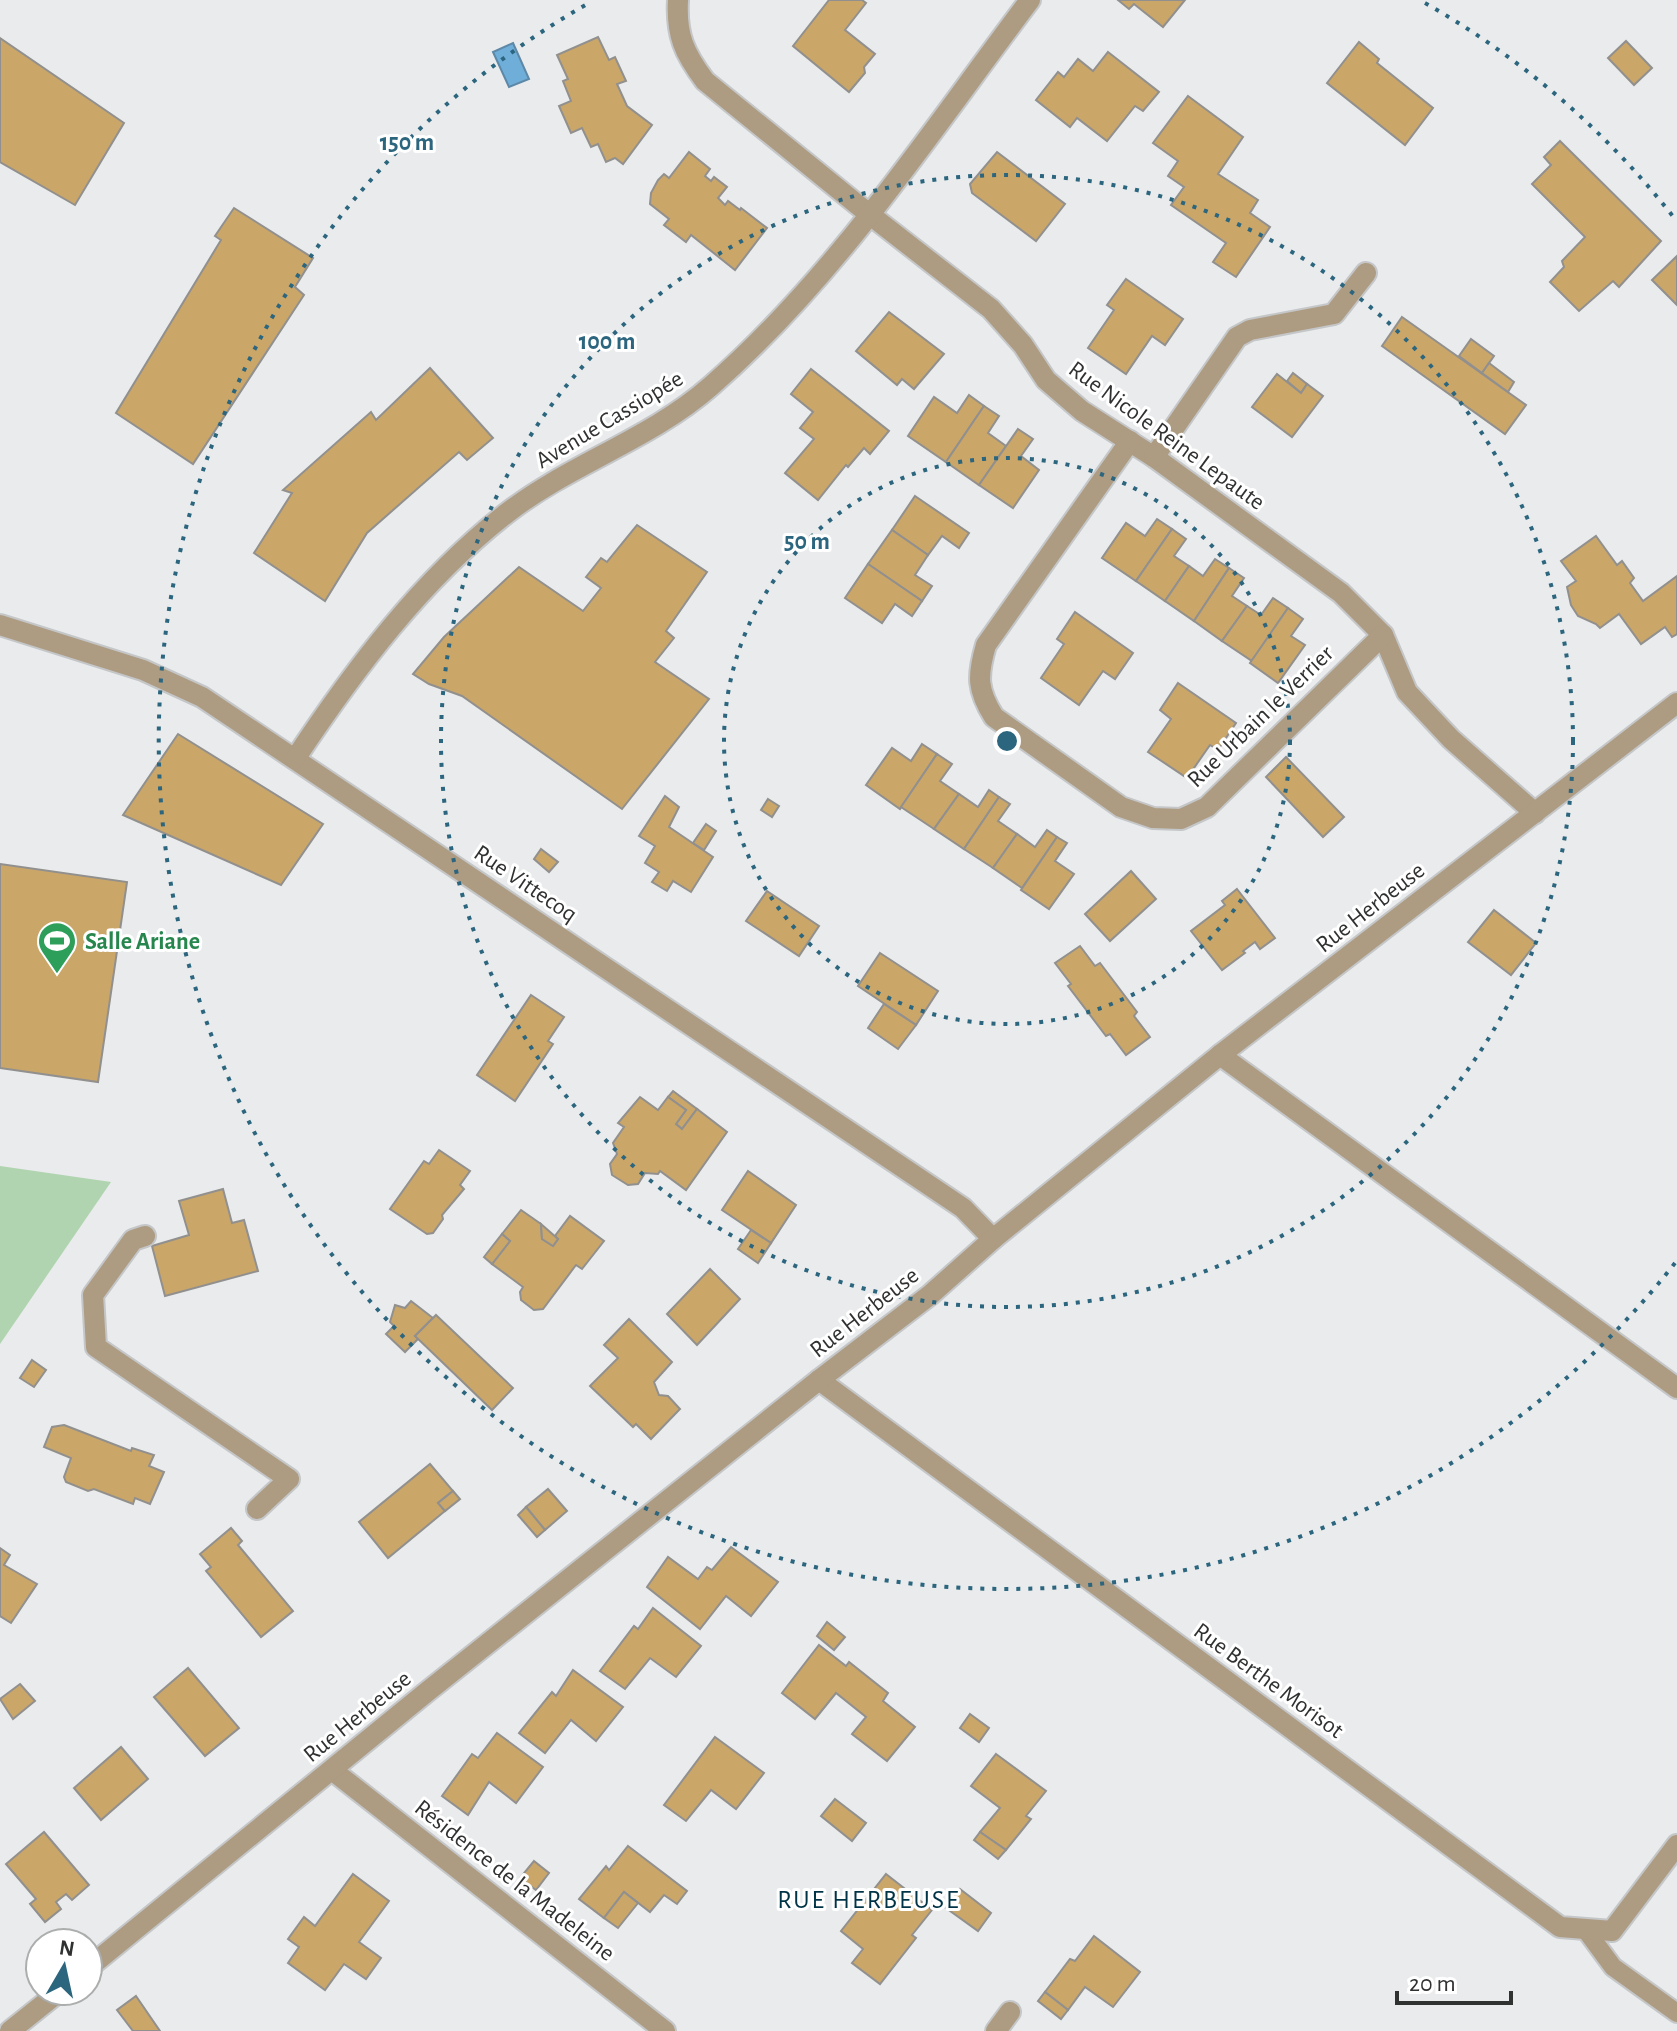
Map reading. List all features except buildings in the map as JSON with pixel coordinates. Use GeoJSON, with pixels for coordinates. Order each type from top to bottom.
{"type":"FeatureCollection","features":[{"type":"Feature","properties":{"kind":"street","name":"Rue Nicole Reine Lepaute"},"geometry":{"type":"LineString","coordinates":[[678,0],[677,26],[688,58],[705,81],[991,309],[1023,345],[1046,380],[1082,411],[1154,457],[1341,593],[1383,635],[1407,692],[1451,739],[1535,813]]}},
{"type":"Feature","properties":{"kind":"street","name":"Avenue Cassiopée"},"geometry":{"type":"LineString","coordinates":[[295,759],[385,635],[445,568],[508,512],[682,408],[710,387],[769,332],[830,264],[1030,0]]}},
{"type":"Feature","properties":{"kind":"street"},"geometry":{"type":"LineString","coordinates":[[1154,457],[1237,337],[1250,330],[1334,314],[1366,273]]}},
{"type":"Feature","properties":{"kind":"street","name":"Rue Urbain le Verrier"},"geometry":{"type":"LineString","coordinates":[[1130,441],[986,645],[979,684],[983,699],[994,717],[1121,807],[1153,818],[1181,819],[1207,807],[1383,635]]}},
{"type":"Feature","properties":{"kind":"street","name":"Rue Vittecoq"},"geometry":{"type":"LineString","coordinates":[[0,625],[143,670],[202,697],[963,1208],[993,1239]]}},
{"type":"Feature","properties":{"kind":"street","name":"Rue Herbeuse"},"geometry":{"type":"LineString","coordinates":[[104,1955],[819,1380],[930,1295],[993,1239],[1220,1055],[1677,703]]}},
{"type":"Feature","properties":{"kind":"street"},"geometry":{"type":"LineString","coordinates":[[1220,1055],[1677,1388]]}},
{"type":"Feature","properties":{"kind":"street"},"geometry":{"type":"LineString","coordinates":[[145,1236],[133,1240],[93,1295],[96,1347],[289,1479],[257,1509]]}},
{"type":"Feature","properties":{"kind":"street","name":"Rue Berthe Morisot"},"geometry":{"type":"LineString","coordinates":[[819,1380],[1560,1927],[1612,1931],[1677,1845]]}},
{"type":"Feature","properties":{"kind":"street","name":"Résidence de la Madeleine"},"geometry":{"type":"LineString","coordinates":[[332,1770],[665,2031]]}},
{"type":"Feature","properties":{"kind":"street"},"geometry":{"type":"LineString","coordinates":[[10,2031],[40,2007]]}},
{"type":"Feature","properties":{"kind":"street"},"geometry":{"type":"LineString","coordinates":[[996,2031],[1010,2012]]}},
{"type":"Feature","properties":{"kind":"lane"},"geometry":{"type":"LineString","coordinates":[[1585,1929],[1613,1967],[1677,2013]]}},
{"type":"Feature","properties":{"kind":"green space"},"geometry":{"type":"Polygon","coordinates":[[[0,1166],[111,1182],[0,1344],[0,1166]]]}},
{"type":"Feature","properties":{"kind":"water"},"geometry":{"type":"Polygon","coordinates":[[[513,43],[529,79],[509,87],[493,52],[513,43]]]}},
{"type":"Feature","properties":{"kind":"place","name":"Salle Ariane"},"geometry":{"type":"Point","coordinates":[57,975]}},
{"type":"Feature","properties":{"kind":"district","name":"RUE HERBEUSE"},"geometry":{"type":"Point","coordinates":[869,1899]}}]}
